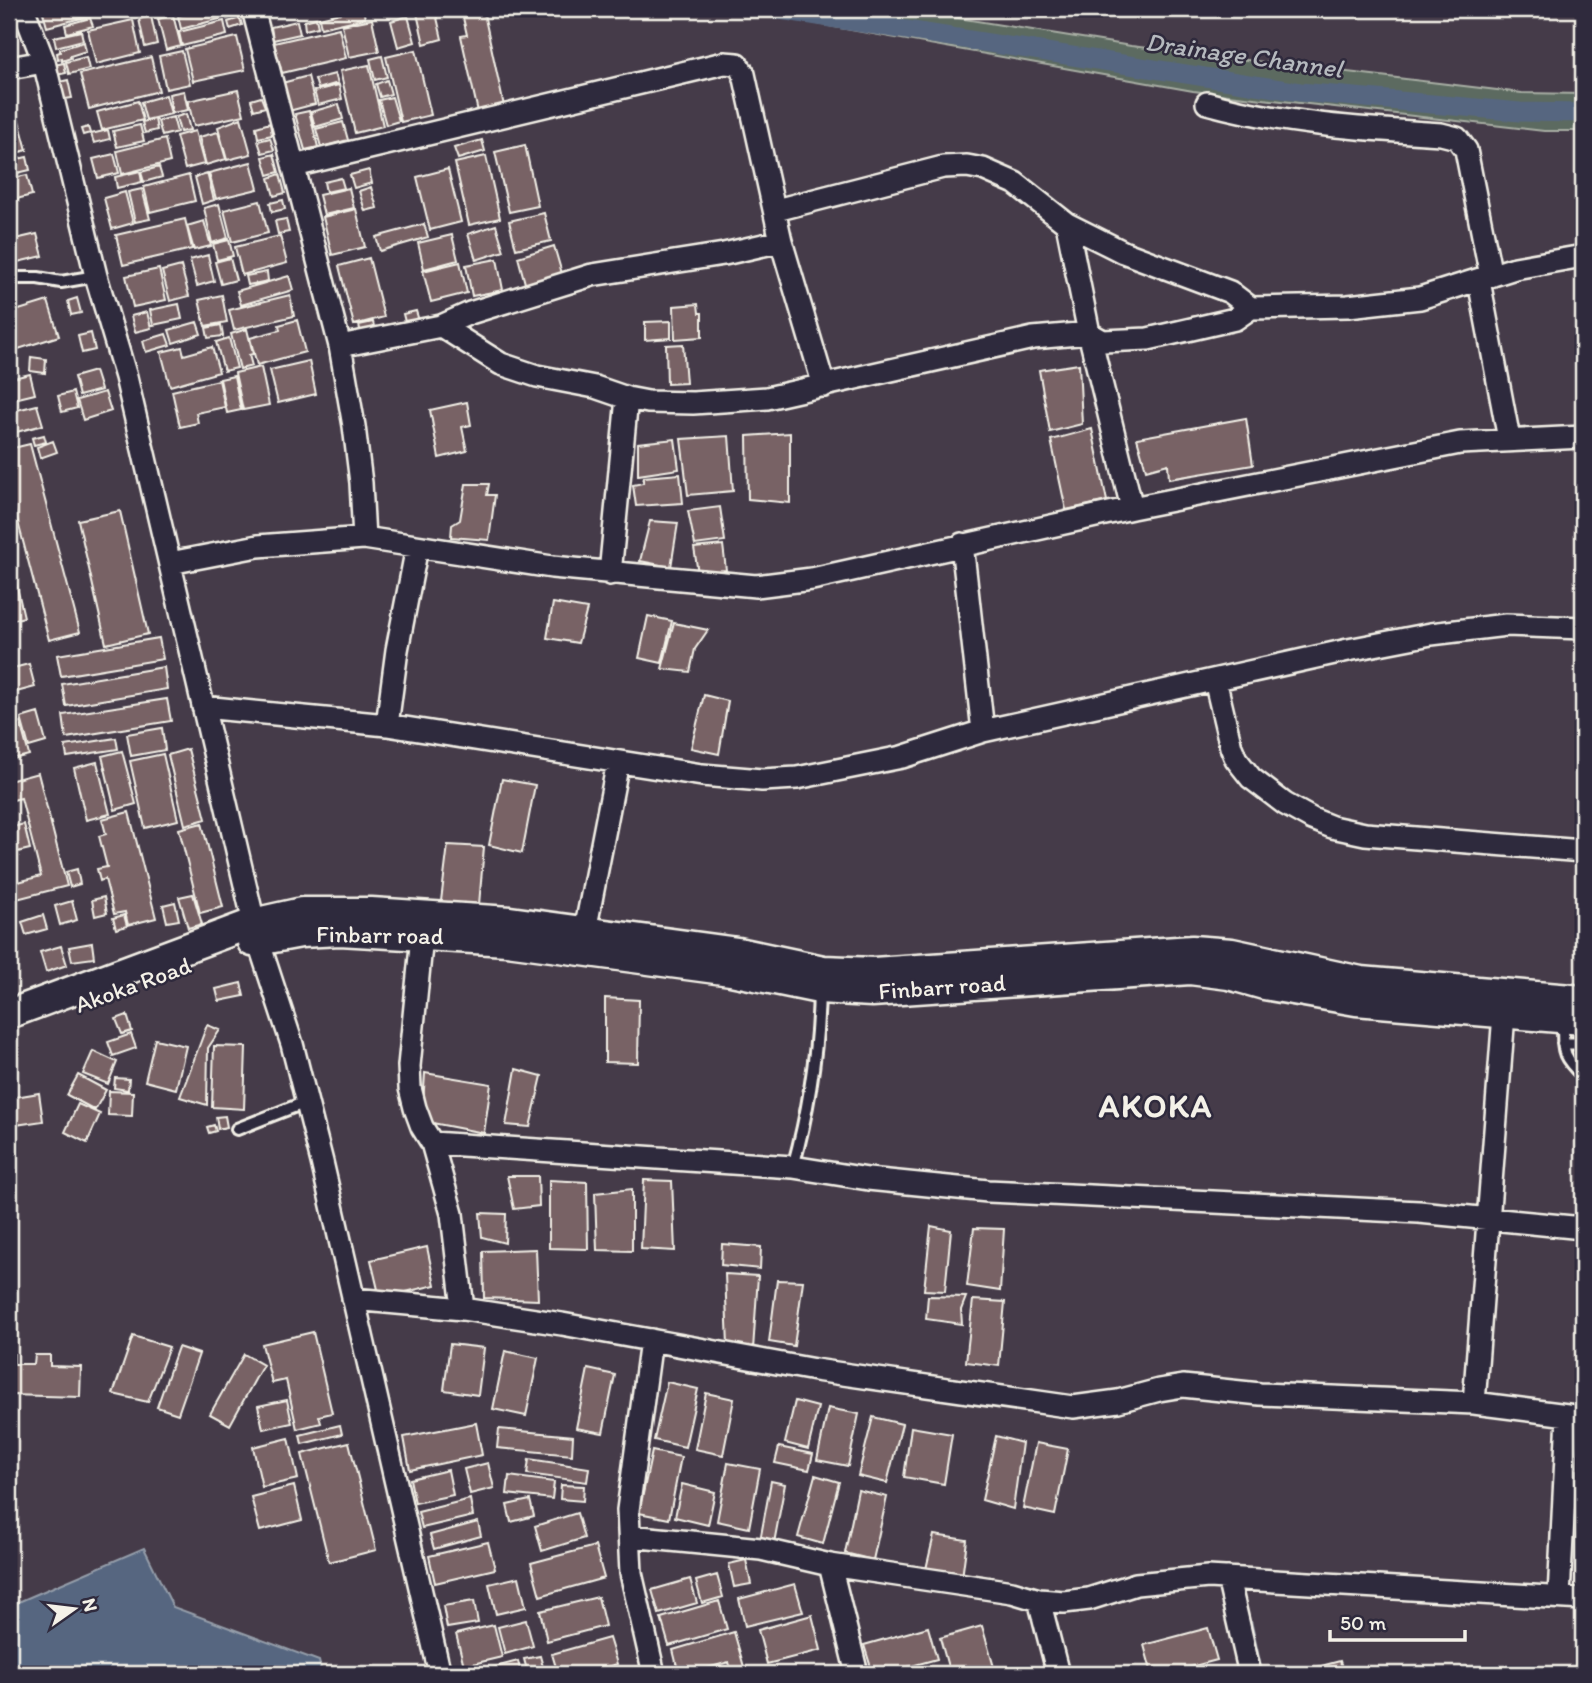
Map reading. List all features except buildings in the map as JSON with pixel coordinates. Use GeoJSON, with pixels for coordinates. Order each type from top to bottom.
{"type":"FeatureCollection","features":[{"type":"Feature","properties":{"kind":"main road","name":"Finbarr road"},"geometry":{"type":"LineString","coordinates":[[302,923],[342,911],[510,921],[737,951],[823,970],[874,972],[1205,951],[1232,953],[1361,981],[1583,1000]]}},
{"type":"Feature","properties":{"kind":"main road"},"geometry":{"type":"LineString","coordinates":[[9,1014],[256,931],[302,923]]}},
{"type":"Feature","properties":{"kind":"main road","name":"Finbarr road"},"geometry":{"type":"LineString","coordinates":[[302,923],[340,931],[520,943],[732,971],[819,989],[872,992],[1190,970],[1229,975],[1264,985],[1356,1001],[1504,1014],[1570,1028]]}},
{"type":"Feature","properties":{"kind":"main road","name":"Akoka Road"},"geometry":{"type":"LineString","coordinates":[[9,1029],[256,931]]}},
{"type":"Feature","properties":{"kind":"street"},"geometry":{"type":"LineString","coordinates":[[253,9],[340,346],[355,437],[364,538]]}},
{"type":"Feature","properties":{"kind":"street"},"geometry":{"type":"LineString","coordinates":[[25,13],[44,62],[96,276],[126,377],[256,931],[292,1044],[440,1674]]}},
{"type":"Feature","properties":{"kind":"street"},"geometry":{"type":"LineString","coordinates":[[9,68],[44,62]]}},
{"type":"Feature","properties":{"kind":"street"},"geometry":{"type":"LineString","coordinates":[[294,166],[724,62],[737,64],[744,74],[781,241],[824,386]]}},
{"type":"Feature","properties":{"kind":"street"},"geometry":{"type":"LineString","coordinates":[[1207,103],[1247,114],[1335,127],[1441,134],[1457,138],[1466,150],[1509,439]]}},
{"type":"Feature","properties":{"kind":"street"},"geometry":{"type":"LineString","coordinates":[[776,209],[943,167],[967,166],[983,169],[1015,183],[1067,224],[1123,252],[1230,292],[1251,308]]}},
{"type":"Feature","properties":{"kind":"street"},"geometry":{"type":"LineString","coordinates":[[1067,224],[1089,333],[1132,508]]}},
{"type":"Feature","properties":{"kind":"street"},"geometry":{"type":"LineString","coordinates":[[340,346],[441,326],[470,313],[592,275],[724,254],[781,241]]}},
{"type":"Feature","properties":{"kind":"street"},"geometry":{"type":"LineString","coordinates":[[441,326],[501,364],[537,376],[595,387],[626,398],[648,402],[693,403],[767,398],[1033,338],[1089,333],[1103,341],[1148,339],[1235,318],[1251,308],[1348,306],[1420,298],[1515,268],[1583,256]]}},
{"type":"Feature","properties":{"kind":"street"},"geometry":{"type":"LineString","coordinates":[[610,573],[626,398]]}},
{"type":"Feature","properties":{"kind":"street"},"geometry":{"type":"LineString","coordinates":[[170,563],[258,545],[364,538],[610,573],[756,586],[812,579],[1132,508],[1460,443],[1583,437]]}},
{"type":"Feature","properties":{"kind":"street"},"geometry":{"type":"LineString","coordinates":[[962,544],[983,731]]}},
{"type":"Feature","properties":{"kind":"street"},"geometry":{"type":"LineString","coordinates":[[387,726],[397,650],[417,547]]}},
{"type":"Feature","properties":{"kind":"street"},"geometry":{"type":"LineString","coordinates":[[203,707],[387,726],[702,775],[762,780],[797,778],[901,757],[983,731],[1431,634],[1506,625],[1583,628]]}},
{"type":"Feature","properties":{"kind":"street"},"geometry":{"type":"LineString","coordinates":[[1215,680],[1236,759],[1260,786],[1312,819],[1332,827],[1365,834],[1583,851]]}},
{"type":"Feature","properties":{"kind":"street"},"geometry":{"type":"LineString","coordinates":[[585,931],[618,762]]}},
{"type":"Feature","properties":{"kind":"street"},"geometry":{"type":"LineString","coordinates":[[422,936],[409,1066],[410,1088],[422,1127],[432,1143],[452,1214],[463,1309]]}},
{"type":"Feature","properties":{"kind":"street"},"geometry":{"type":"LineString","coordinates":[[1474,1403],[1504,1014]]}},
{"type":"Feature","properties":{"kind":"street"},"geometry":{"type":"LineString","coordinates":[[432,1143],[793,1167],[868,1179],[988,1191],[1314,1206],[1489,1218],[1583,1228]]}},
{"type":"Feature","properties":{"kind":"street"},"geometry":{"type":"LineString","coordinates":[[353,1299],[463,1309],[562,1324],[815,1370],[1073,1407],[1118,1401],[1183,1386],[1260,1394],[1474,1403],[1576,1417],[1559,1597]]}},
{"type":"Feature","properties":{"kind":"street"},"geometry":{"type":"LineString","coordinates":[[651,1340],[628,1510],[631,1573],[653,1674]]}},
{"type":"Feature","properties":{"kind":"street"},"geometry":{"type":"LineString","coordinates":[[630,1536],[761,1549],[830,1565],[1064,1602],[1089,1600],[1136,1584],[1177,1578],[1228,1578],[1583,1599]]}},
{"type":"Feature","properties":{"kind":"street"},"geometry":{"type":"LineString","coordinates":[[830,1565],[857,1674]]}},
{"type":"Feature","properties":{"kind":"street"},"geometry":{"type":"LineString","coordinates":[[1228,1578],[1250,1674]]}},
{"type":"Feature","properties":{"kind":"street"},"geometry":{"type":"LineString","coordinates":[[1039,1600],[1058,1674]]}},
{"type":"Feature","properties":{"kind":"lane"},"geometry":{"type":"LineString","coordinates":[[9,278],[38,278],[61,282],[96,276]]}},
{"type":"Feature","properties":{"kind":"lane"},"geometry":{"type":"LineString","coordinates":[[793,1167],[807,1113],[818,1025],[819,989]]}},
{"type":"Feature","properties":{"kind":"lane"},"geometry":{"type":"LineString","coordinates":[[1570,1028],[1583,1044]]}},
{"type":"Feature","properties":{"kind":"lane"},"geometry":{"type":"LineString","coordinates":[[1570,1028],[1563,1053],[1567,1061],[1583,1076]]}},
{"type":"Feature","properties":{"kind":"lane"},"geometry":{"type":"LineString","coordinates":[[237,1129],[306,1102]]}},
{"type":"Feature","properties":{"kind":"green space"},"geometry":{"type":"Polygon","coordinates":[[[733,9],[903,9],[1131,46],[1522,93],[1583,94],[1583,131],[1544,131],[1193,91],[733,9]]]}},
{"type":"Feature","properties":{"kind":"water"},"geometry":{"type":"Polygon","coordinates":[[[144,1548],[173,1607],[319,1661],[322,1674],[9,1674],[9,1606],[144,1548]]]}},
{"type":"Feature","properties":{"kind":"waterway","name":"Drainage Channel"},"geometry":{"type":"LineString","coordinates":[[774,9],[1300,92],[1520,112],[1583,113]]}},
{"type":"Feature","properties":{"kind":"waterway"},"geometry":{"type":"LineString","coordinates":[[1250,1623],[1261,1674]]}},
{"type":"Feature","properties":{"kind":"district","name":"AKOKA"},"geometry":{"type":"Point","coordinates":[1156,1106]}}]}
